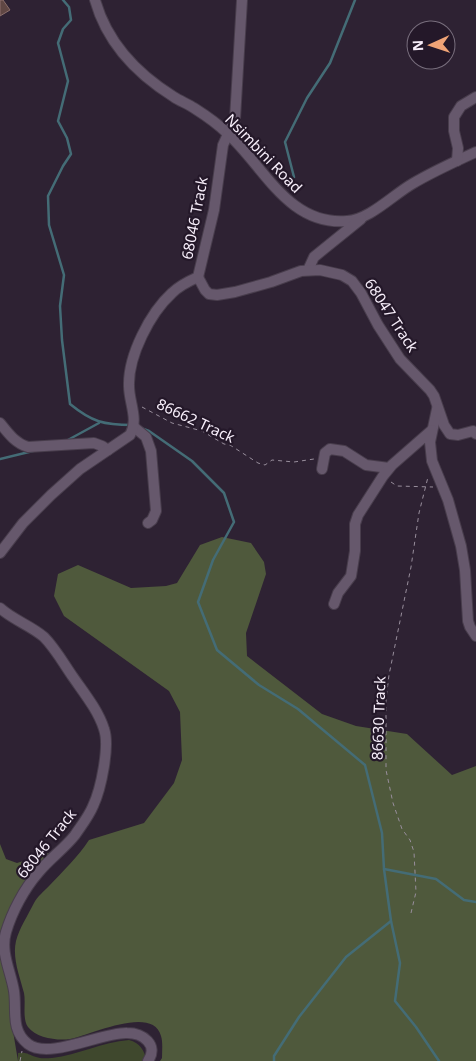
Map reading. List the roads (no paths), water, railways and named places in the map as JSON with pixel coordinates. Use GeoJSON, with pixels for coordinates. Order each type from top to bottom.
{"type":"FeatureCollection","features":[{"type":"Feature","properties":{"kind":"street","name":"Nsimbini Road"},"geometry":{"type":"LineString","coordinates":[[95,0],[99,14],[106,27],[130,64],[156,85],[194,108],[228,133],[280,194],[294,206],[322,219],[349,221],[363,217],[411,184],[476,152]]}},
{"type":"Feature","properties":{"kind":"street","name":"68046 Track"},"geometry":{"type":"LineString","coordinates":[[134,427],[128,384],[131,366],[145,329],[168,297],[180,287],[198,277],[214,210],[223,144],[235,119],[242,0]]}},
{"type":"Feature","properties":{"kind":"street"},"geometry":{"type":"LineString","coordinates":[[457,161],[458,148],[454,131],[454,117],[461,106],[476,97]]}},
{"type":"Feature","properties":{"kind":"street"},"geometry":{"type":"LineString","coordinates":[[308,270],[314,257],[363,217]]}},
{"type":"Feature","properties":{"kind":"street","name":"68047 Track"},"geometry":{"type":"LineString","coordinates":[[198,277],[209,294],[217,295],[262,285],[301,270],[331,271],[342,275],[352,281],[361,293],[395,352],[430,390],[444,425],[450,434],[458,435],[475,432]]}},
{"type":"Feature","properties":{"kind":"street"},"geometry":{"type":"LineString","coordinates":[[437,409],[430,442],[432,461],[461,546],[465,570],[468,622],[476,636]]}},
{"type":"Feature","properties":{"kind":"street"},"geometry":{"type":"LineString","coordinates":[[0,423],[20,445],[28,447],[94,443],[108,450]]}},
{"type":"Feature","properties":{"kind":"street"},"geometry":{"type":"LineString","coordinates":[[0,553],[23,523],[51,495],[80,469],[130,435],[134,427],[146,437],[151,450],[156,511],[152,520],[148,522]]}},
{"type":"Feature","properties":{"kind":"street"},"geometry":{"type":"LineString","coordinates":[[334,604],[338,594],[351,576],[355,551],[355,524],[358,515],[386,472],[432,430]]}},
{"type":"Feature","properties":{"kind":"street"},"geometry":{"type":"LineString","coordinates":[[322,469],[326,450],[341,450],[366,465],[386,472]]}},
{"type":"Feature","properties":{"kind":"street","name":"68046 Track"},"geometry":{"type":"LineString","coordinates":[[0,608],[34,629],[46,640],[92,704],[102,722],[106,740],[99,789],[93,807],[74,835],[37,874],[15,910],[4,936],[4,947],[14,990],[16,1028],[22,1038],[30,1045],[43,1048],[56,1048],[129,1032],[141,1036],[149,1042],[152,1048],[152,1055],[148,1061]]}},
{"type":"Feature","properties":{"kind":"waterway"},"geometry":{"type":"LineString","coordinates":[[63,0],[69,7],[71,20],[63,29],[58,43],[68,81],[58,121],[67,138],[71,154],[48,196],[49,225],[64,275],[60,306],[70,404],[92,419],[106,423],[132,425]]}},
{"type":"Feature","properties":{"kind":"waterway"},"geometry":{"type":"LineString","coordinates":[[294,177],[285,142],[307,98],[330,63],[355,0]]}},
{"type":"Feature","properties":{"kind":"waterway"},"geometry":{"type":"LineString","coordinates":[[66,441],[99,423]]}},
{"type":"Feature","properties":{"kind":"waterway"},"geometry":{"type":"LineString","coordinates":[[141,428],[149,431],[192,461],[224,493],[234,522],[213,560],[198,602],[217,650],[259,685],[298,709],[365,765],[382,833],[384,869],[391,921],[400,963],[395,1001],[416,1027],[439,1061]]}},
{"type":"Feature","properties":{"kind":"waterway"},"geometry":{"type":"LineString","coordinates":[[0,459],[33,451]]}},
{"type":"Feature","properties":{"kind":"waterway"},"geometry":{"type":"LineString","coordinates":[[384,869],[436,879],[464,900],[476,902]]}},
{"type":"Feature","properties":{"kind":"waterway"},"geometry":{"type":"LineString","coordinates":[[274,1061],[274,1056],[299,1017],[346,957],[391,921]]}}]}
